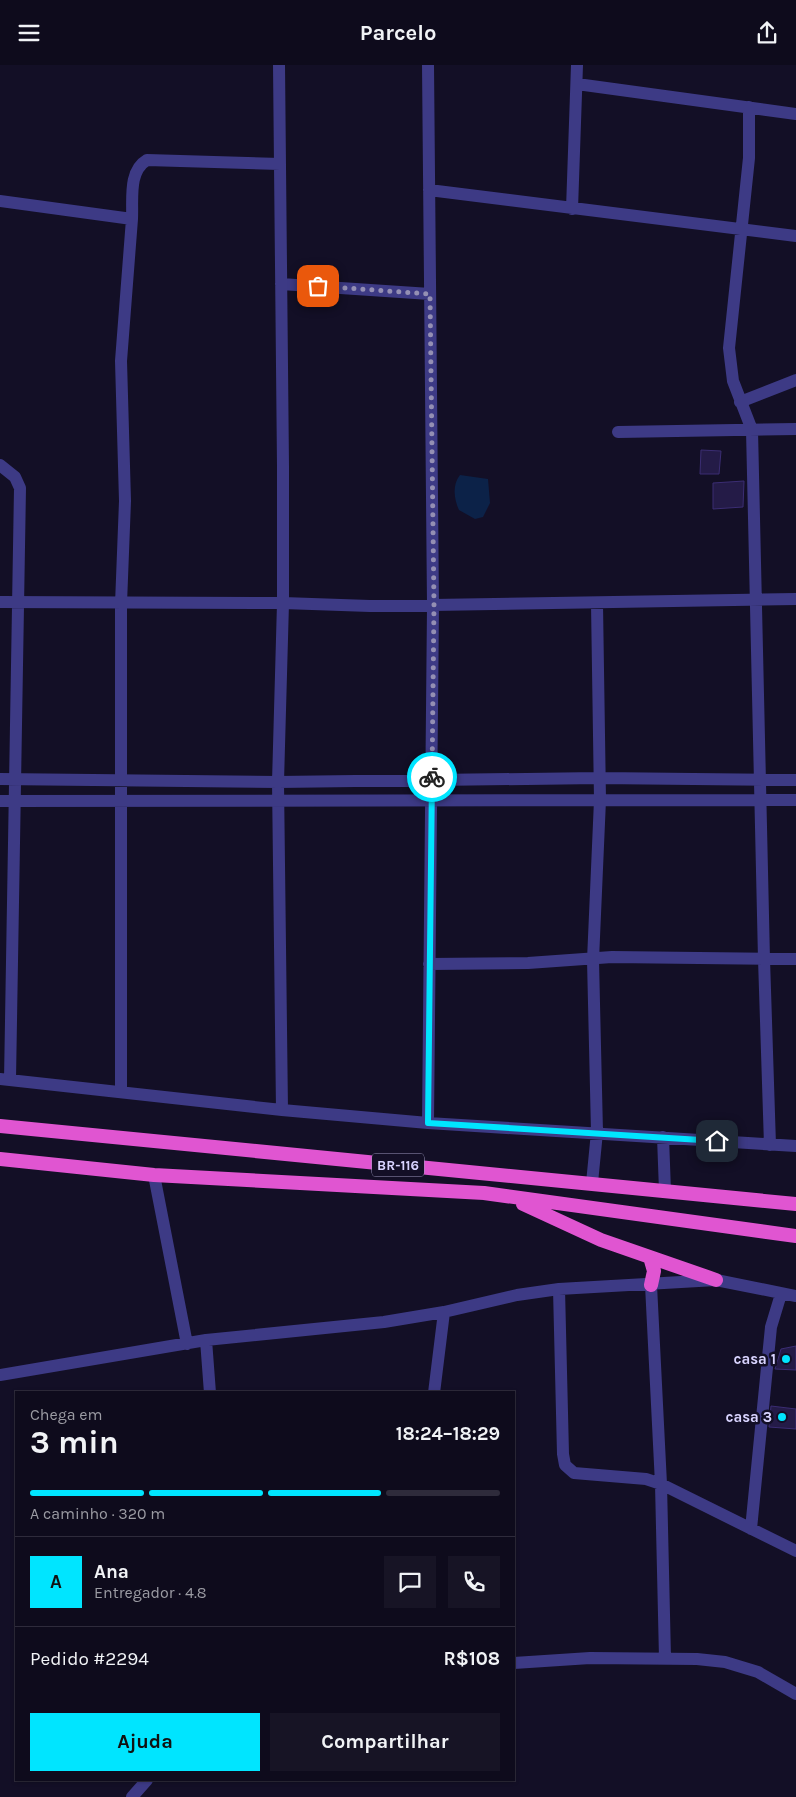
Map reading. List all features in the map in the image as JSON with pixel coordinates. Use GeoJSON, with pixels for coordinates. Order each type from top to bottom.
{"type":"FeatureCollection","features":[{"type":"Feature","properties":{"kind":"highway","name":"BR-116"},"geometry":{"type":"LineString","coordinates":[[0,1126],[796,1204]]}},
{"type":"Feature","properties":{"kind":"highway"},"geometry":{"type":"LineString","coordinates":[[0,1159],[154,1175],[484,1193],[796,1236]]}},
{"type":"Feature","properties":{"kind":"highway"},"geometry":{"type":"LineString","coordinates":[[509,1197],[601,1240],[716,1280]]}},
{"type":"Feature","properties":{"kind":"highway"},"geometry":{"type":"LineString","coordinates":[[650,1257],[654,1271],[650,1285]]}},
{"type":"Feature","properties":{"kind":"street"},"geometry":{"type":"LineString","coordinates":[[279,65],[283,603],[278,802],[282,1110]]}},
{"type":"Feature","properties":{"kind":"street"},"geometry":{"type":"LineString","coordinates":[[428,65],[434,605],[428,1123]]}},
{"type":"Feature","properties":{"kind":"street"},"geometry":{"type":"LineString","coordinates":[[572,209],[577,65]]}},
{"type":"Feature","properties":{"kind":"street"},"geometry":{"type":"LineString","coordinates":[[577,83],[796,114]]}},
{"type":"Feature","properties":{"kind":"street"},"geometry":{"type":"LineString","coordinates":[[749,107],[750,158],[728,348],[730,366],[740,402],[752,430],[759,781],[770,1145]]}},
{"type":"Feature","properties":{"kind":"street"},"geometry":{"type":"LineString","coordinates":[[121,1092],[121,604],[125,501],[121,361],[136,171],[140,164],[147,161],[280,164]]}},
{"type":"Feature","properties":{"kind":"street"},"geometry":{"type":"LineString","coordinates":[[429,190],[796,237]]}},
{"type":"Feature","properties":{"kind":"street"},"geometry":{"type":"LineString","coordinates":[[0,201],[132,219]]}},
{"type":"Feature","properties":{"kind":"street"},"geometry":{"type":"LineString","coordinates":[[281,284],[430,294]]}},
{"type":"Feature","properties":{"kind":"street"},"geometry":{"type":"LineString","coordinates":[[740,402],[796,380]]}},
{"type":"Feature","properties":{"kind":"street"},"geometry":{"type":"LineString","coordinates":[[618,432],[796,429]]}},
{"type":"Feature","properties":{"kind":"street"},"geometry":{"type":"LineString","coordinates":[[0,465],[15,477],[20,488],[5,1080],[282,1110],[428,1123],[597,1132],[796,1146]]}},
{"type":"Feature","properties":{"kind":"street"},"geometry":{"type":"LineString","coordinates":[[0,603],[283,603],[370,606],[597,604],[796,599]]}},
{"type":"Feature","properties":{"kind":"street"},"geometry":{"type":"LineString","coordinates":[[592,1183],[597,1132],[593,960],[600,799],[597,604]]}},
{"type":"Feature","properties":{"kind":"street"},"geometry":{"type":"LineString","coordinates":[[0,779],[278,782],[599,778],[796,780]]}},
{"type":"Feature","properties":{"kind":"street"},"geometry":{"type":"LineString","coordinates":[[0,801],[796,800]]}},
{"type":"Feature","properties":{"kind":"street"},"geometry":{"type":"LineString","coordinates":[[429,964],[593,960],[631,957],[796,959]]}},
{"type":"Feature","properties":{"kind":"street"},"geometry":{"type":"LineString","coordinates":[[663,1137],[666,1191]]}},
{"type":"Feature","properties":{"kind":"street"},"geometry":{"type":"LineString","coordinates":[[154,1175],[187,1344]]}},
{"type":"Feature","properties":{"kind":"street"},"geometry":{"type":"LineString","coordinates":[[0,1375],[206,1340],[329,1329],[444,1312],[518,1295],[559,1289],[716,1280],[780,1294],[796,1295]]}},
{"type":"Feature","properties":{"kind":"street"},"geometry":{"type":"LineString","coordinates":[[650,1285],[661,1483],[665,1657]]}},
{"type":"Feature","properties":{"kind":"street"},"geometry":{"type":"LineString","coordinates":[[559,1289],[563,1455],[565,1465],[574,1473],[630,1477],[661,1483],[796,1551]]}},
{"type":"Feature","properties":{"kind":"street"},"geometry":{"type":"LineString","coordinates":[[751,1529],[771,1327],[780,1294]]}},
{"type":"Feature","properties":{"kind":"street"},"geometry":{"type":"LineString","coordinates":[[434,1391],[444,1312]]}},
{"type":"Feature","properties":{"kind":"street"},"geometry":{"type":"LineString","coordinates":[[206,1340],[210,1391]]}},
{"type":"Feature","properties":{"kind":"street"},"geometry":{"type":"LineString","coordinates":[[515,1663],[590,1658],[665,1657],[697,1659],[740,1666],[758,1672],[796,1694]]}},
{"type":"Feature","properties":{"kind":"street"},"geometry":{"type":"LineString","coordinates":[[132,1797],[146,1781]]}},
{"type":"Feature","properties":{"kind":"water"},"geometry":{"type":"Polygon","coordinates":[[[460,475],[488,479],[490,503],[483,517],[475,519],[459,510],[455,492],[457,479],[460,475]]]}},
{"type":"Feature","properties":{"kind":"building"},"geometry":{"type":"Polygon","coordinates":[[[701,450],[721,451],[719,474],[700,474],[701,450]]]}},
{"type":"Feature","properties":{"kind":"building"},"geometry":{"type":"Polygon","coordinates":[[[744,481],[743,507],[713,509],[713,483],[744,481]]]}},
{"type":"Feature","properties":{"kind":"building","name":"casa 1"},"geometry":{"type":"Polygon","coordinates":[[[796,1346],[796,1370],[775,1369],[781,1349],[796,1346]]]}},
{"type":"Feature","properties":{"kind":"building","name":"casa 3"},"geometry":{"type":"Polygon","coordinates":[[[771,1406],[796,1409],[796,1429],[769,1427],[771,1406]]]}},
{"type":"Feature","properties":{"kind":"way so far"},"geometry":{"type":"LineString","coordinates":[[318,286],[430,294],[434,605],[432,777]]}},
{"type":"Feature","properties":{"kind":"place","name":"casa 1"},"geometry":{"type":"Point","coordinates":[786,1359]}},
{"type":"Feature","properties":{"kind":"place","name":"casa 3"},"geometry":{"type":"Point","coordinates":[782,1417]}},
{"type":"Feature","properties":{"kind":"route"},"geometry":{"type":"LineString","coordinates":[[432,777],[428,1123],[597,1132],[717,1141]]}}]}
